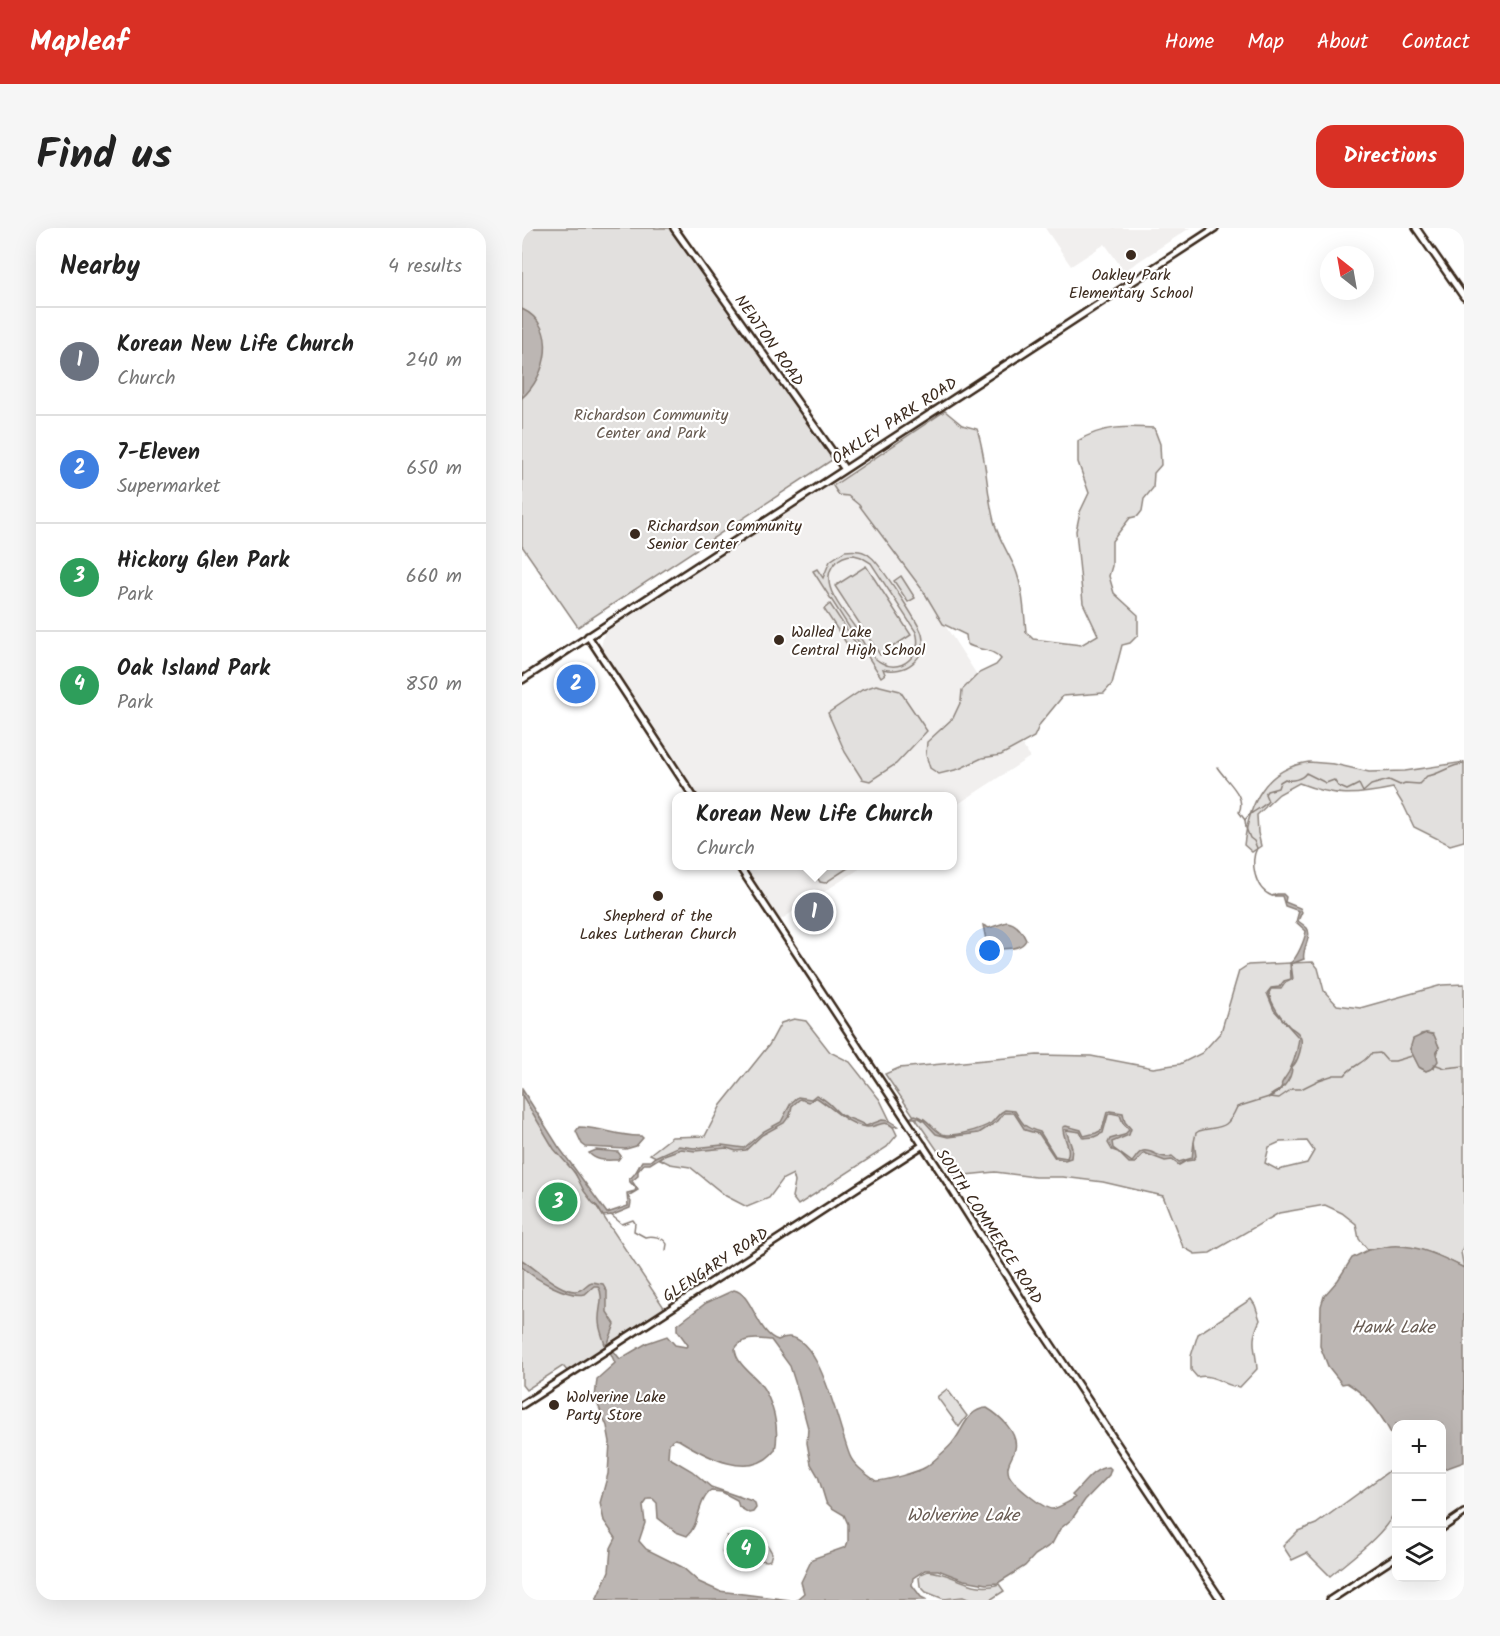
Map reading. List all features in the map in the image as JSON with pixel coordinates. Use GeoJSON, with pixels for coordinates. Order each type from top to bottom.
{"type":"FeatureCollection","features":[{"type":"Feature","properties":{"kind":"street","name":"NEWTON ROAD"},"geometry":{"type":"LineString","coordinates":[[674,228],[844,468]]}},
{"type":"Feature","properties":{"kind":"street","name":"OAKLEY PARK ROAD"},"geometry":{"type":"LineString","coordinates":[[588,636],[1215,228]]}},
{"type":"Feature","properties":{"kind":"street"},"geometry":{"type":"LineString","coordinates":[[1416,228],[1464,297]]}},
{"type":"Feature","properties":{"kind":"street"},"geometry":{"type":"LineString","coordinates":[[522,680],[588,636],[690,792]]}},
{"type":"Feature","properties":{"kind":"street","name":"SOUTH COMMERCE ROAD"},"geometry":{"type":"LineString","coordinates":[[742,870],[923,1145],[1034,1319],[1221,1600]]}},
{"type":"Feature","properties":{"kind":"street","name":"GLENGARY ROAD"},"geometry":{"type":"LineString","coordinates":[[522,1405],[923,1145]]}},
{"type":"Feature","properties":{"kind":"street"},"geometry":{"type":"LineString","coordinates":[[1446,1525],[1464,1513]]}},
{"type":"Feature","properties":{"kind":"street"},"geometry":{"type":"LineString","coordinates":[[1330,1600],[1392,1560]]}},
{"type":"Feature","properties":{"kind":"shaded area","name":"Oakley Park Elementary School"},"geometry":{"type":"Polygon","coordinates":[[[1045,228],[1190,228],[1124,271],[1105,244],[1071,266],[1045,228]]]}},
{"type":"Feature","properties":{"kind":"shaded area","name":"Walled Lake Central High School"},"geometry":{"type":"Polygon","coordinates":[[[844,469],[1030,757],[957,805],[957,792],[688,792],[599,656],[606,625],[844,469]]]}},
{"type":"Feature","properties":{"kind":"shaded area"},"geometry":{"type":"Polygon","coordinates":[[[739,870],[858,870],[774,924],[739,870]]]}},
{"type":"Feature","properties":{"kind":"green space","name":"Richardson Community Center and Park"},"geometry":{"type":"Polygon","coordinates":[[[522,228],[672,228],[835,458],[578,627],[522,546],[522,228]]]}},
{"type":"Feature","properties":{"kind":"green space"},"geometry":{"type":"Polygon","coordinates":[[[945,411],[962,425],[977,429],[994,521],[1018,576],[1026,632],[1033,639],[1081,645],[1098,635],[1083,603],[1076,531],[1080,512],[1089,493],[1078,462],[1078,441],[1096,432],[1115,428],[1154,428],[1160,444],[1161,465],[1154,473],[1153,488],[1144,499],[1142,511],[1138,516],[1130,518],[1112,541],[1112,566],[1109,576],[1114,593],[1138,615],[1138,635],[1130,643],[1122,645],[1112,684],[1104,693],[1063,696],[1040,724],[1034,737],[1001,755],[982,758],[959,769],[939,774],[930,768],[926,755],[927,742],[953,718],[961,701],[962,690],[979,673],[996,665],[1001,659],[990,651],[967,644],[966,635],[943,624],[924,592],[859,505],[848,496],[839,495],[833,486],[945,411]]]}},
{"type":"Feature","properties":{"kind":"green space"},"geometry":{"type":"Polygon","coordinates":[[[845,551],[856,551],[865,553],[876,562],[899,594],[922,634],[921,651],[913,663],[899,670],[883,669],[885,674],[881,677],[813,571],[817,569],[823,578],[830,561],[845,551]],[[848,556],[834,564],[830,572],[830,588],[873,656],[886,665],[901,665],[908,661],[915,652],[918,642],[916,632],[871,563],[861,557],[848,556]]]}},
{"type":"Feature","properties":{"kind":"green space"},"geometry":{"type":"Polygon","coordinates":[[[866,566],[911,635],[880,655],[835,586],[866,566]]]}},
{"type":"Feature","properties":{"kind":"green space"},"geometry":{"type":"Polygon","coordinates":[[[901,576],[915,598],[908,602],[894,581],[901,576]]]}},
{"type":"Feature","properties":{"kind":"green space"},"geometry":{"type":"Polygon","coordinates":[[[830,604],[863,654],[856,658],[824,609],[830,604]]]}},
{"type":"Feature","properties":{"kind":"green space"},"geometry":{"type":"Polygon","coordinates":[[[876,685],[900,691],[927,731],[896,764],[870,781],[862,779],[845,752],[828,713],[862,690],[876,685]]]}},
{"type":"Feature","properties":{"kind":"green space"},"geometry":{"type":"Polygon","coordinates":[[[1309,762],[1334,764],[1369,772],[1405,771],[1464,762],[1464,841],[1450,845],[1414,827],[1393,788],[1345,794],[1324,791],[1299,783],[1279,794],[1257,815],[1261,846],[1252,852],[1244,845],[1246,830],[1261,791],[1281,772],[1309,762]]]}},
{"type":"Feature","properties":{"kind":"green space"},"geometry":{"type":"Polygon","coordinates":[[[812,870],[845,870],[825,883],[820,882],[812,870]]]}},
{"type":"Feature","properties":{"kind":"green space"},"geometry":{"type":"Polygon","coordinates":[[[1313,962],[1318,968],[1324,991],[1337,1005],[1360,1008],[1442,985],[1464,984],[1464,1245],[1461,1252],[1464,1268],[1418,1249],[1382,1247],[1368,1250],[1359,1239],[1356,1224],[1342,1213],[1325,1205],[1279,1213],[1210,1253],[1195,1254],[1183,1247],[1163,1196],[1103,1182],[1063,1177],[1035,1177],[995,1172],[955,1176],[885,1074],[899,1068],[1037,1055],[1091,1056],[1153,1068],[1180,1064],[1202,1053],[1221,1032],[1239,971],[1248,965],[1313,962]],[[1421,1034],[1410,1049],[1420,1068],[1426,1071],[1434,1068],[1439,1047],[1433,1034],[1421,1034]],[[1307,1141],[1280,1142],[1269,1147],[1265,1163],[1278,1170],[1307,1163],[1314,1151],[1307,1141]]]}},
{"type":"Feature","properties":{"kind":"green space"},"geometry":{"type":"Polygon","coordinates":[[[794,1019],[806,1021],[830,1052],[850,1062],[880,1100],[897,1135],[887,1147],[798,1205],[792,1197],[795,1182],[793,1174],[783,1179],[769,1198],[747,1207],[726,1196],[690,1167],[670,1164],[650,1154],[672,1137],[705,1136],[721,1105],[769,1045],[781,1023],[794,1019]]]}},
{"type":"Feature","properties":{"kind":"green space"},"geometry":{"type":"Polygon","coordinates":[[[522,1094],[665,1309],[568,1372],[563,1366],[526,1390],[522,1385],[522,1094]]]}},
{"type":"Feature","properties":{"kind":"green space"},"geometry":{"type":"Polygon","coordinates":[[[1251,1299],[1260,1320],[1254,1340],[1257,1369],[1240,1387],[1229,1385],[1215,1378],[1197,1377],[1191,1370],[1191,1356],[1198,1334],[1251,1299]]]}},
{"type":"Feature","properties":{"kind":"green space"},"geometry":{"type":"Polygon","coordinates":[[[947,1389],[967,1416],[959,1427],[937,1397],[947,1389]]]}},
{"type":"Feature","properties":{"kind":"green space"},"geometry":{"type":"Polygon","coordinates":[[[1392,1469],[1391,1519],[1367,1546],[1330,1576],[1307,1553],[1292,1560],[1283,1546],[1298,1531],[1316,1524],[1392,1469]]]}},
{"type":"Feature","properties":{"kind":"green space"},"geometry":{"type":"Polygon","coordinates":[[[727,1536],[768,1546],[772,1553],[770,1560],[724,1556],[722,1551],[727,1536]]]}},
{"type":"Feature","properties":{"kind":"green space"},"geometry":{"type":"Polygon","coordinates":[[[928,1571],[972,1585],[999,1584],[1004,1591],[990,1600],[970,1600],[963,1597],[944,1599],[926,1592],[920,1586],[921,1574],[928,1571]]]}},
{"type":"Feature","properties":{"kind":"water"},"geometry":{"type":"Polygon","coordinates":[[[522,309],[534,317],[541,327],[545,339],[545,352],[538,377],[522,398],[522,309]]]}},
{"type":"Feature","properties":{"kind":"water"},"geometry":{"type":"Polygon","coordinates":[[[1283,894],[1286,897],[1285,902],[1300,908],[1302,912],[1298,921],[1307,928],[1309,935],[1304,959],[1291,964],[1293,979],[1285,983],[1281,989],[1271,989],[1269,993],[1277,1011],[1299,1034],[1301,1048],[1288,1081],[1277,1093],[1268,1098],[1282,1087],[1294,1061],[1299,1038],[1274,1010],[1267,993],[1271,988],[1279,987],[1284,981],[1291,979],[1290,963],[1300,948],[1306,931],[1296,922],[1299,911],[1285,906],[1282,896],[1272,896],[1283,894]]]}},
{"type":"Feature","properties":{"kind":"water"},"geometry":{"type":"Polygon","coordinates":[[[1007,922],[1019,928],[1026,940],[1018,947],[998,949],[986,940],[983,925],[989,928],[1007,922]]]}},
{"type":"Feature","properties":{"kind":"water"},"geometry":{"type":"Polygon","coordinates":[[[1426,1033],[1434,1035],[1439,1047],[1436,1053],[1438,1061],[1433,1068],[1426,1071],[1419,1067],[1410,1049],[1413,1039],[1426,1033]]]}},
{"type":"Feature","properties":{"kind":"water"},"geometry":{"type":"Polygon","coordinates":[[[522,1089],[558,1146],[607,1213],[628,1206],[627,1193],[635,1191],[636,1188],[629,1179],[642,1161],[650,1161],[679,1146],[694,1148],[722,1145],[744,1148],[764,1131],[781,1122],[791,1103],[798,1097],[811,1099],[816,1095],[842,1115],[866,1126],[882,1120],[890,1121],[898,1126],[893,1127],[883,1123],[871,1127],[860,1126],[847,1120],[817,1098],[809,1102],[800,1099],[792,1106],[790,1115],[784,1123],[762,1135],[746,1150],[681,1149],[664,1155],[650,1164],[644,1164],[638,1171],[638,1176],[632,1181],[638,1190],[628,1196],[631,1202],[630,1208],[613,1215],[603,1216],[584,1191],[575,1173],[554,1149],[522,1095],[522,1089]]]}},
{"type":"Feature","properties":{"kind":"water"},"geometry":{"type":"Polygon","coordinates":[[[1005,1110],[1015,1111],[1025,1125],[1040,1132],[1055,1156],[1067,1158],[1068,1146],[1063,1127],[1081,1130],[1084,1136],[1096,1133],[1102,1130],[1107,1112],[1110,1111],[1123,1113],[1125,1122],[1131,1129],[1129,1135],[1112,1142],[1113,1148],[1132,1162],[1143,1151],[1164,1157],[1172,1156],[1179,1162],[1192,1158],[1194,1142],[1196,1156],[1193,1160],[1179,1165],[1172,1160],[1165,1161],[1144,1153],[1135,1163],[1129,1163],[1118,1152],[1112,1150],[1108,1143],[1110,1139],[1124,1135],[1129,1130],[1120,1115],[1111,1113],[1108,1115],[1103,1133],[1094,1137],[1083,1138],[1080,1132],[1066,1130],[1072,1148],[1071,1158],[1065,1160],[1055,1158],[1039,1134],[1025,1130],[1014,1113],[1004,1113],[998,1121],[979,1133],[948,1137],[936,1134],[919,1118],[910,1118],[915,1115],[919,1116],[942,1134],[953,1135],[987,1125],[1005,1110]]]}},
{"type":"Feature","properties":{"kind":"water"},"geometry":{"type":"Polygon","coordinates":[[[579,1127],[643,1138],[636,1146],[626,1149],[586,1147],[582,1144],[576,1131],[579,1127]]]}},
{"type":"Feature","properties":{"kind":"water"},"geometry":{"type":"Polygon","coordinates":[[[596,1150],[618,1152],[621,1156],[618,1160],[599,1159],[589,1153],[596,1150]]]}},
{"type":"Feature","properties":{"kind":"water","name":"Hawk Lake"},"geometry":{"type":"Polygon","coordinates":[[[1391,1246],[1410,1247],[1464,1268],[1464,1462],[1446,1469],[1446,1420],[1392,1420],[1392,1435],[1369,1402],[1355,1388],[1347,1383],[1342,1384],[1328,1366],[1320,1346],[1321,1306],[1324,1296],[1352,1258],[1368,1250],[1391,1246]]]}},
{"type":"Feature","properties":{"kind":"water"},"geometry":{"type":"Polygon","coordinates":[[[522,1260],[566,1289],[580,1290],[592,1282],[603,1284],[607,1291],[607,1312],[615,1324],[608,1343],[605,1345],[600,1327],[601,1294],[598,1286],[594,1286],[585,1294],[561,1290],[528,1272],[522,1267],[522,1260]]]}},
{"type":"Feature","properties":{"kind":"water","name":"Wolverine Lake"},"geometry":{"type":"Polygon","coordinates":[[[734,1290],[746,1299],[759,1322],[771,1336],[778,1340],[792,1337],[805,1345],[825,1380],[852,1460],[876,1481],[901,1476],[926,1467],[951,1444],[970,1416],[980,1409],[987,1408],[1002,1420],[1014,1437],[1015,1449],[1009,1464],[1009,1475],[1022,1490],[1043,1505],[1053,1509],[1075,1498],[1072,1495],[1098,1470],[1109,1467],[1111,1469],[1109,1475],[1085,1500],[1072,1519],[1060,1529],[1052,1544],[1035,1555],[1025,1566],[998,1583],[986,1584],[964,1580],[938,1570],[925,1570],[913,1578],[912,1585],[921,1597],[927,1600],[796,1600],[804,1593],[801,1582],[812,1559],[846,1547],[848,1524],[844,1515],[826,1502],[818,1476],[811,1464],[807,1443],[808,1428],[790,1366],[771,1340],[746,1340],[735,1349],[736,1354],[764,1389],[772,1406],[777,1433],[775,1450],[765,1459],[754,1464],[741,1465],[714,1459],[675,1439],[669,1443],[668,1457],[692,1471],[711,1487],[752,1501],[756,1508],[749,1513],[739,1507],[737,1500],[722,1492],[711,1491],[706,1495],[694,1526],[687,1536],[676,1532],[658,1518],[657,1503],[653,1499],[648,1499],[643,1506],[645,1523],[639,1541],[646,1549],[682,1567],[699,1582],[719,1591],[790,1600],[596,1600],[609,1571],[611,1548],[616,1538],[604,1521],[600,1503],[608,1474],[610,1442],[607,1426],[595,1398],[597,1379],[615,1363],[610,1352],[613,1350],[620,1359],[647,1343],[667,1336],[675,1345],[686,1347],[688,1345],[677,1330],[677,1325],[706,1303],[734,1290]]]}},
{"type":"Feature","properties":{"kind":"waterway"},"geometry":{"type":"LineString","coordinates":[[1245,820],[1268,801],[1265,794],[1267,791],[1278,788],[1280,782],[1285,779],[1296,779],[1306,773],[1326,783],[1334,780],[1338,786],[1347,790],[1359,784],[1363,792],[1371,785],[1389,780],[1400,785],[1419,784],[1427,776],[1464,764]]}},
{"type":"Feature","properties":{"kind":"waterway"},"geometry":{"type":"LineString","coordinates":[[1217,767],[1238,794],[1241,806],[1239,812],[1257,848],[1254,860],[1255,875],[1261,888],[1272,896]]}},
{"type":"Feature","properties":{"kind":"waterway"},"geometry":{"type":"LineString","coordinates":[[1194,1142],[1196,1133],[1199,1131],[1226,1124],[1237,1107],[1269,1097],[1279,1098],[1292,1089],[1301,1089],[1334,1075],[1345,1075],[1370,1054],[1380,1053],[1387,1061],[1412,1056]]}},
{"type":"Feature","properties":{"kind":"waterway"},"geometry":{"type":"LineString","coordinates":[[1434,1064],[1445,1068],[1464,1066]]}},
{"type":"Feature","properties":{"kind":"waterway"},"geometry":{"type":"LineString","coordinates":[[611,1215],[622,1224],[633,1220],[634,1231],[645,1237],[660,1238],[667,1244],[666,1250]]}},
{"type":"Feature","properties":{"kind":"place","name":"Oakley Park Elementary School"},"geometry":{"type":"Point","coordinates":[1131,255]}},
{"type":"Feature","properties":{"kind":"place","name":"Richardson Community Senior Center"},"geometry":{"type":"Point","coordinates":[635,534]}},
{"type":"Feature","properties":{"kind":"place","name":"Walled Lake Central High School"},"geometry":{"type":"Point","coordinates":[779,640]}},
{"type":"Feature","properties":{"kind":"place","name":"7-Eleven"},"geometry":{"type":"Point","coordinates":[576,684]}},
{"type":"Feature","properties":{"kind":"place","name":"Shepherd of the Lakes Lutheran Church"},"geometry":{"type":"Point","coordinates":[658,896]}},
{"type":"Feature","properties":{"kind":"place","name":"Korean New Life Church"},"geometry":{"type":"Point","coordinates":[814,912]}},
{"type":"Feature","properties":{"kind":"place","name":"Hickory Glen Park"},"geometry":{"type":"Point","coordinates":[558,1202]}},
{"type":"Feature","properties":{"kind":"place","name":"Wolverine Lake Party Store"},"geometry":{"type":"Point","coordinates":[554,1405]}},
{"type":"Feature","properties":{"kind":"place","name":"Oak Island Park"},"geometry":{"type":"Point","coordinates":[746,1549]}}]}
